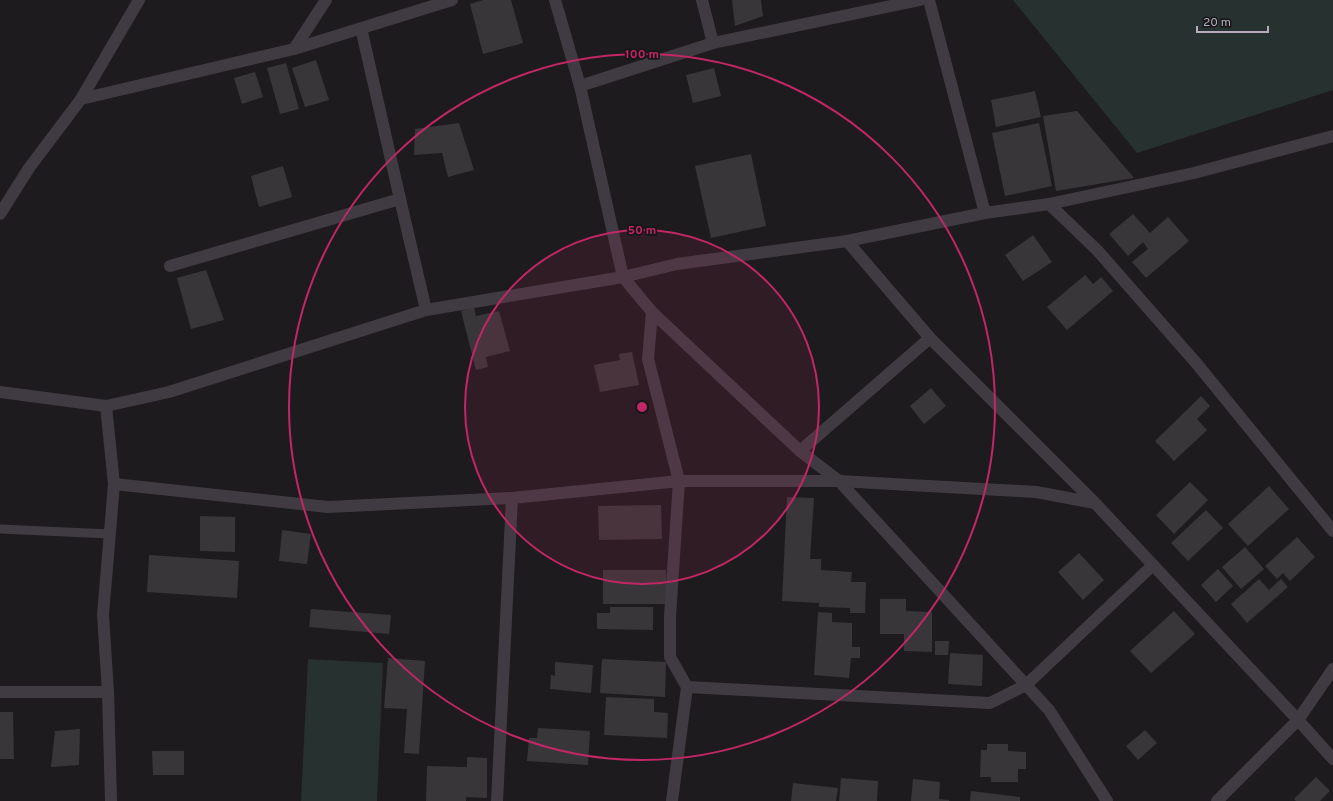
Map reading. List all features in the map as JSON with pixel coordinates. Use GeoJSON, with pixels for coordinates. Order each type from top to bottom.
{"type":"FeatureCollection","features":[{"type":"Feature","properties":{"kind":"street"},"geometry":{"type":"LineString","coordinates":[[0,214],[29,168],[81,99],[139,0]]}},
{"type":"Feature","properties":{"kind":"street"},"geometry":{"type":"LineString","coordinates":[[294,49],[326,0]]}},
{"type":"Feature","properties":{"kind":"street"},"geometry":{"type":"LineString","coordinates":[[81,99],[294,49],[452,0]]}},
{"type":"Feature","properties":{"kind":"street"},"geometry":{"type":"LineString","coordinates":[[555,0],[580,86],[623,277],[652,312],[800,451],[838,481],[1049,710],[1107,801]]}},
{"type":"Feature","properties":{"kind":"street"},"geometry":{"type":"LineString","coordinates":[[702,0],[714,42]]}},
{"type":"Feature","properties":{"kind":"street"},"geometry":{"type":"LineString","coordinates":[[580,86],[714,42],[920,0]]}},
{"type":"Feature","properties":{"kind":"street"},"geometry":{"type":"LineString","coordinates":[[928,0],[985,213]]}},
{"type":"Feature","properties":{"kind":"street"},"geometry":{"type":"LineString","coordinates":[[361,28],[426,310]]}},
{"type":"Feature","properties":{"kind":"street"},"geometry":{"type":"LineString","coordinates":[[0,392],[106,406],[169,392],[426,310],[623,277],[677,264],[847,241],[985,213],[1049,204],[1194,173],[1333,136]]}},
{"type":"Feature","properties":{"kind":"street"},"geometry":{"type":"LineString","coordinates":[[170,266],[400,199]]}},
{"type":"Feature","properties":{"kind":"street"},"geometry":{"type":"LineString","coordinates":[[1049,204],[1097,250],[1192,359],[1333,531]]}},
{"type":"Feature","properties":{"kind":"street"},"geometry":{"type":"LineString","coordinates":[[847,241],[930,338],[1095,503],[1333,759]]}},
{"type":"Feature","properties":{"kind":"street"},"geometry":{"type":"LineString","coordinates":[[652,312],[648,359],[679,481],[670,616],[670,657],[687,687],[672,801]]}},
{"type":"Feature","properties":{"kind":"street"},"geometry":{"type":"LineString","coordinates":[[800,451],[930,338]]}},
{"type":"Feature","properties":{"kind":"street"},"geometry":{"type":"LineString","coordinates":[[106,406],[114,484],[103,615],[108,692],[111,801]]}},
{"type":"Feature","properties":{"kind":"street"},"geometry":{"type":"LineString","coordinates":[[114,484],[328,507],[512,498],[679,481],[838,481],[1036,492],[1095,503]]}},
{"type":"Feature","properties":{"kind":"street"},"geometry":{"type":"LineString","coordinates":[[497,801],[512,498]]}},
{"type":"Feature","properties":{"kind":"street"},"geometry":{"type":"LineString","coordinates":[[687,687],[990,703],[1026,685],[1153,565]]}},
{"type":"Feature","properties":{"kind":"street"},"geometry":{"type":"LineString","coordinates":[[1217,801],[1298,720],[1333,669]]}},
{"type":"Feature","properties":{"kind":"street"},"geometry":{"type":"LineString","coordinates":[[0,692],[108,692]]}},
{"type":"Feature","properties":{"kind":"lane"},"geometry":{"type":"LineString","coordinates":[[0,529],[110,534]]}},
{"type":"Feature","properties":{"kind":"shaded area"},"geometry":{"type":"Polygon","coordinates":[[[1013,0],[1333,0],[1333,90],[1137,153],[1013,0]]]}},
{"type":"Feature","properties":{"kind":"shaded area"},"geometry":{"type":"Polygon","coordinates":[[[308,659],[383,663],[377,801],[301,801],[308,659]]]}},
{"type":"Feature","properties":{"kind":"building"},"geometry":{"type":"Polygon","coordinates":[[[483,0],[511,0],[523,43],[483,54],[470,4],[483,0]]]}},
{"type":"Feature","properties":{"kind":"building"},"geometry":{"type":"Polygon","coordinates":[[[732,0],[761,0],[763,16],[735,26],[732,0]]]}},
{"type":"Feature","properties":{"kind":"building"},"geometry":{"type":"Polygon","coordinates":[[[316,60],[329,100],[305,107],[292,68],[316,60]]]}},
{"type":"Feature","properties":{"kind":"building"},"geometry":{"type":"Polygon","coordinates":[[[286,63],[299,109],[280,114],[267,68],[286,63]]]}},
{"type":"Feature","properties":{"kind":"building"},"geometry":{"type":"Polygon","coordinates":[[[714,68],[721,96],[693,103],[686,75],[714,68]]]}},
{"type":"Feature","properties":{"kind":"building"},"geometry":{"type":"Polygon","coordinates":[[[255,72],[263,97],[242,104],[234,78],[255,72]]]}},
{"type":"Feature","properties":{"kind":"building"},"geometry":{"type":"Polygon","coordinates":[[[1035,91],[1041,117],[996,127],[991,100],[1035,91]]]}},
{"type":"Feature","properties":{"kind":"building"},"geometry":{"type":"Polygon","coordinates":[[[1077,111],[1134,178],[1056,191],[1043,116],[1077,111]]]}},
{"type":"Feature","properties":{"kind":"building"},"geometry":{"type":"Polygon","coordinates":[[[459,123],[474,170],[448,177],[442,153],[414,155],[415,129],[459,123]]]}},
{"type":"Feature","properties":{"kind":"building"},"geometry":{"type":"Polygon","coordinates":[[[1039,123],[1052,186],[1005,196],[992,133],[1039,123]]]}},
{"type":"Feature","properties":{"kind":"building"},"geometry":{"type":"Polygon","coordinates":[[[751,154],[766,226],[711,238],[695,166],[751,154]]]}},
{"type":"Feature","properties":{"kind":"building"},"geometry":{"type":"Polygon","coordinates":[[[283,166],[292,197],[259,207],[251,176],[283,166]]]}},
{"type":"Feature","properties":{"kind":"building"},"geometry":{"type":"Polygon","coordinates":[[[1133,214],[1150,233],[1168,217],[1189,241],[1146,278],[1132,262],[1148,249],[1143,242],[1128,256],[1109,234],[1133,214]]]}},
{"type":"Feature","properties":{"kind":"building"},"geometry":{"type":"Polygon","coordinates":[[[1033,235],[1052,262],[1023,281],[1005,255],[1033,235]]]}},
{"type":"Feature","properties":{"kind":"building"},"geometry":{"type":"Polygon","coordinates":[[[206,270],[224,320],[191,329],[177,278],[206,270]]]}},
{"type":"Feature","properties":{"kind":"building"},"geometry":{"type":"Polygon","coordinates":[[[1085,275],[1093,284],[1101,277],[1113,291],[1067,330],[1047,307],[1085,275]]]}},
{"type":"Feature","properties":{"kind":"building"},"geometry":{"type":"Polygon","coordinates":[[[474,307],[476,316],[499,311],[510,351],[486,357],[488,367],[476,370],[461,311],[474,307]]]}},
{"type":"Feature","properties":{"kind":"building"},"geometry":{"type":"Polygon","coordinates":[[[632,352],[639,385],[600,392],[594,365],[620,360],[619,354],[632,352]]]}},
{"type":"Feature","properties":{"kind":"building"},"geometry":{"type":"Polygon","coordinates":[[[931,388],[946,406],[924,424],[910,406],[931,388]]]}},
{"type":"Feature","properties":{"kind":"building"},"geometry":{"type":"Polygon","coordinates":[[[1201,396],[1210,406],[1197,419],[1207,430],[1174,461],[1155,441],[1201,396]]]}},
{"type":"Feature","properties":{"kind":"building"},"geometry":{"type":"Polygon","coordinates":[[[1190,482],[1208,500],[1174,534],[1156,515],[1190,482]]]}},
{"type":"Feature","properties":{"kind":"building"},"geometry":{"type":"Polygon","coordinates":[[[1269,486],[1289,509],[1248,546],[1228,524],[1269,486]]]}},
{"type":"Feature","properties":{"kind":"building"},"geometry":{"type":"Polygon","coordinates":[[[787,497],[814,498],[810,559],[821,559],[821,570],[852,572],[851,582],[866,582],[865,613],[850,613],[850,608],[819,607],[819,603],[782,601],[787,497]]]}},
{"type":"Feature","properties":{"kind":"building"},"geometry":{"type":"Polygon","coordinates":[[[661,505],[662,539],[599,540],[598,506],[661,505]]]}},
{"type":"Feature","properties":{"kind":"building"},"geometry":{"type":"Polygon","coordinates":[[[1206,510],[1223,528],[1188,561],[1171,543],[1206,510]]]}},
{"type":"Feature","properties":{"kind":"building"},"geometry":{"type":"Polygon","coordinates":[[[200,516],[235,517],[235,552],[200,551],[200,516]]]}},
{"type":"Feature","properties":{"kind":"building"},"geometry":{"type":"Polygon","coordinates":[[[282,530],[311,534],[307,564],[279,561],[282,530]]]}},
{"type":"Feature","properties":{"kind":"building"},"geometry":{"type":"Polygon","coordinates":[[[1297,537],[1315,557],[1290,581],[1283,573],[1277,579],[1265,566],[1297,537]]]}},
{"type":"Feature","properties":{"kind":"building"},"geometry":{"type":"Polygon","coordinates":[[[1245,547],[1264,569],[1241,589],[1222,567],[1245,547]]]}},
{"type":"Feature","properties":{"kind":"building"},"geometry":{"type":"Polygon","coordinates":[[[1079,553],[1104,580],[1083,600],[1058,572],[1079,553]]]}},
{"type":"Feature","properties":{"kind":"building"},"geometry":{"type":"Polygon","coordinates":[[[149,555],[239,561],[237,598],[147,592],[149,555]]]}},
{"type":"Feature","properties":{"kind":"building"},"geometry":{"type":"Polygon","coordinates":[[[1218,569],[1233,586],[1216,602],[1201,585],[1218,569]]]}},
{"type":"Feature","properties":{"kind":"building"},"geometry":{"type":"Polygon","coordinates":[[[603,570],[666,570],[666,604],[603,604],[603,570]]]}},
{"type":"Feature","properties":{"kind":"building"},"geometry":{"type":"Polygon","coordinates":[[[1259,579],[1269,590],[1281,579],[1288,587],[1247,623],[1231,604],[1259,579]]]}},
{"type":"Feature","properties":{"kind":"building"},"geometry":{"type":"Polygon","coordinates":[[[880,599],[906,599],[906,611],[932,612],[932,652],[904,651],[904,634],[880,634],[880,599]]]}},
{"type":"Feature","properties":{"kind":"building"},"geometry":{"type":"Polygon","coordinates":[[[610,607],[653,607],[653,630],[597,629],[597,613],[610,613],[610,607]]]}},
{"type":"Feature","properties":{"kind":"building"},"geometry":{"type":"Polygon","coordinates":[[[311,609],[391,615],[389,634],[309,627],[311,609]]]}},
{"type":"Feature","properties":{"kind":"building"},"geometry":{"type":"Polygon","coordinates":[[[1174,611],[1195,634],[1151,673],[1130,651],[1174,611]]]}},
{"type":"Feature","properties":{"kind":"building"},"geometry":{"type":"Polygon","coordinates":[[[818,612],[832,613],[832,622],[852,623],[852,647],[860,647],[860,658],[851,658],[849,678],[814,675],[818,612]]]}},
{"type":"Feature","properties":{"kind":"building"},"geometry":{"type":"Polygon","coordinates":[[[935,641],[949,641],[948,655],[935,655],[935,641]]]}},
{"type":"Feature","properties":{"kind":"building"},"geometry":{"type":"Polygon","coordinates":[[[950,653],[983,655],[982,686],[948,684],[950,653]]]}},
{"type":"Feature","properties":{"kind":"building"},"geometry":{"type":"Polygon","coordinates":[[[388,658],[425,661],[419,754],[404,753],[407,709],[384,708],[388,658]]]}},
{"type":"Feature","properties":{"kind":"building"},"geometry":{"type":"Polygon","coordinates":[[[602,659],[666,662],[665,697],[600,693],[602,659]]]}},
{"type":"Feature","properties":{"kind":"building"},"geometry":{"type":"Polygon","coordinates":[[[555,662],[593,665],[591,693],[550,689],[551,675],[555,676],[555,662]]]}},
{"type":"Feature","properties":{"kind":"building"},"geometry":{"type":"Polygon","coordinates":[[[606,697],[654,699],[654,712],[668,713],[667,738],[604,735],[606,697]]]}},
{"type":"Feature","properties":{"kind":"building"},"geometry":{"type":"Polygon","coordinates":[[[0,712],[13,712],[14,759],[0,759],[0,712]]]}},
{"type":"Feature","properties":{"kind":"building"},"geometry":{"type":"Polygon","coordinates":[[[538,728],[590,731],[588,765],[527,761],[529,738],[537,738],[538,728]]]}},
{"type":"Feature","properties":{"kind":"building"},"geometry":{"type":"Polygon","coordinates":[[[80,729],[79,765],[51,767],[55,731],[80,729]]]}},
{"type":"Feature","properties":{"kind":"building"},"geometry":{"type":"Polygon","coordinates":[[[1145,730],[1157,743],[1138,760],[1126,746],[1145,730]]]}},
{"type":"Feature","properties":{"kind":"building"},"geometry":{"type":"Polygon","coordinates":[[[987,744],[1008,744],[1008,751],[1026,752],[1026,769],[1018,769],[1018,782],[991,782],[991,777],[980,777],[981,750],[987,750],[987,744]]]}},
{"type":"Feature","properties":{"kind":"building"},"geometry":{"type":"Polygon","coordinates":[[[152,751],[184,751],[184,775],[153,775],[152,751]]]}},
{"type":"Feature","properties":{"kind":"building"},"geometry":{"type":"Polygon","coordinates":[[[467,757],[487,758],[487,798],[466,797],[466,801],[426,801],[427,766],[467,767],[467,757]]]}},
{"type":"Feature","properties":{"kind":"building"},"geometry":{"type":"Polygon","coordinates":[[[1316,777],[1330,791],[1320,801],[1296,801],[1294,799],[1316,777]]]}},
{"type":"Feature","properties":{"kind":"building"},"geometry":{"type":"Polygon","coordinates":[[[841,778],[878,781],[877,801],[839,801],[841,778]]]}},
{"type":"Feature","properties":{"kind":"building"},"geometry":{"type":"Polygon","coordinates":[[[913,779],[940,782],[939,799],[949,801],[911,801],[913,779]]]}},
{"type":"Feature","properties":{"kind":"building"},"geometry":{"type":"Polygon","coordinates":[[[793,783],[838,788],[836,801],[791,801],[793,783]]]}},
{"type":"Feature","properties":{"kind":"building"},"geometry":{"type":"Polygon","coordinates":[[[971,791],[1020,797],[1020,801],[970,801],[971,791]]]}}]}
